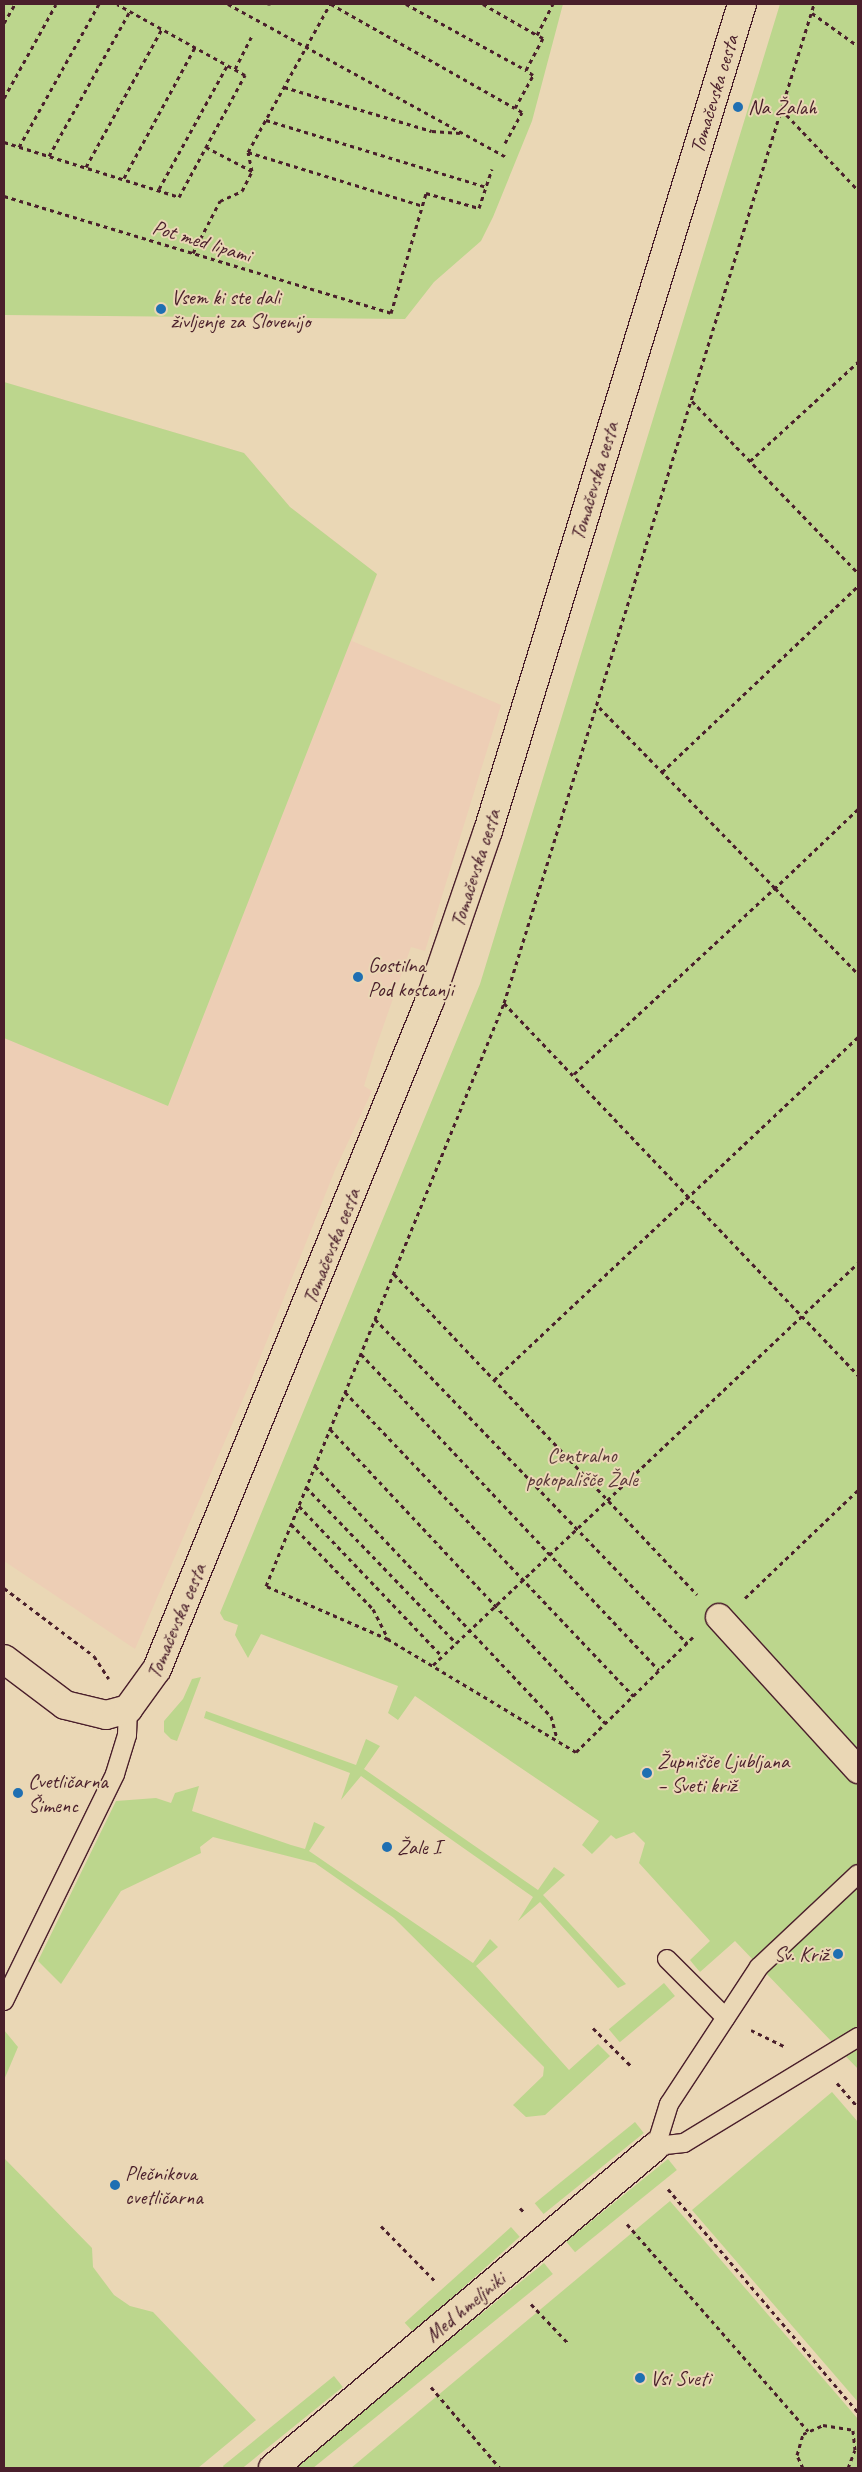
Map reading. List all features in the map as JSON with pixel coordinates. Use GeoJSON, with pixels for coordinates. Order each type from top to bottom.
{"type":"FeatureCollection","features":[{"type":"Feature","properties":{"kind":"street","name":"Tomačevska cesta"},"geometry":{"type":"LineString","coordinates":[[128,1709],[157,1669],[430,1000],[488,831],[742,4]]}},
{"type":"Feature","properties":{"kind":"street"},"geometry":{"type":"LineString","coordinates":[[719,1617],[858,1770]]}},
{"type":"Feature","properties":{"kind":"street"},"geometry":{"type":"LineString","coordinates":[[4,1659],[48,1696],[77,1710],[106,1715],[128,1709]]}},
{"type":"Feature","properties":{"kind":"street","name":"Med hmeljniki"},"geometry":{"type":"LineString","coordinates":[[273,2468],[656,2146]]}},
{"type":"Feature","properties":{"kind":"lane"},"geometry":{"type":"LineString","coordinates":[[4,2001],[115,1774],[126,1735],[128,1709]]}},
{"type":"Feature","properties":{"kind":"lane"},"geometry":{"type":"LineString","coordinates":[[858,1874],[759,1967],[669,2104],[656,2146],[684,2143],[858,2037]]}},
{"type":"Feature","properties":{"kind":"lane"},"geometry":{"type":"LineString","coordinates":[[667,1960],[726,2018]]}},
{"type":"Feature","properties":{"kind":"path"},"geometry":{"type":"LineString","coordinates":[[4,23],[15,4]]}},
{"type":"Feature","properties":{"kind":"path"},"geometry":{"type":"LineString","coordinates":[[4,98],[56,4]]}},
{"type":"Feature","properties":{"kind":"path"},"geometry":{"type":"LineString","coordinates":[[19,146],[99,4]]}},
{"type":"Feature","properties":{"kind":"path"},"geometry":{"type":"LineString","coordinates":[[4,142],[124,178],[179,197],[245,75],[117,4]]}},
{"type":"Feature","properties":{"kind":"path"},"geometry":{"type":"LineString","coordinates":[[228,4],[506,157]]}},
{"type":"Feature","properties":{"kind":"path"},"geometry":{"type":"LineString","coordinates":[[192,254],[220,201],[242,191],[252,171],[248,152],[331,4],[522,112],[505,143]]}},
{"type":"Feature","properties":{"kind":"path"},"geometry":{"type":"LineString","coordinates":[[406,4],[533,75],[515,108]]}},
{"type":"Feature","properties":{"kind":"path"},"geometry":{"type":"LineString","coordinates":[[483,4],[544,38],[526,70]]}},
{"type":"Feature","properties":{"kind":"path"},"geometry":{"type":"LineString","coordinates":[[537,34],[553,4]]}},
{"type":"Feature","properties":{"kind":"path"},"geometry":{"type":"LineString","coordinates":[[814,4],[599,707],[504,1003],[266,1586],[388,1639],[576,1752],[687,1643],[719,1617],[858,1490]]}},
{"type":"Feature","properties":{"kind":"path"},"geometry":{"type":"LineString","coordinates":[[50,156],[130,11]]}},
{"type":"Feature","properties":{"kind":"path"},"geometry":{"type":"LineString","coordinates":[[812,13],[858,46]]}},
{"type":"Feature","properties":{"kind":"path"},"geometry":{"type":"LineString","coordinates":[[86,167],[162,29]]}},
{"type":"Feature","properties":{"kind":"path"},"geometry":{"type":"LineString","coordinates":[[235,69],[252,37]]}},
{"type":"Feature","properties":{"kind":"path"},"geometry":{"type":"LineString","coordinates":[[124,178],[195,47]]}},
{"type":"Feature","properties":{"kind":"path"},"geometry":{"type":"LineString","coordinates":[[159,189],[228,64]]}},
{"type":"Feature","properties":{"kind":"path"},"geometry":{"type":"LineString","coordinates":[[284,87],[432,131],[463,133]]}},
{"type":"Feature","properties":{"kind":"path"},"geometry":{"type":"LineString","coordinates":[[781,108],[858,190]]}},
{"type":"Feature","properties":{"kind":"path"},"geometry":{"type":"LineString","coordinates":[[266,120],[486,187]]}},
{"type":"Feature","properties":{"kind":"path"},"geometry":{"type":"LineString","coordinates":[[206,146],[252,171]]}},
{"type":"Feature","properties":{"kind":"path"},"geometry":{"type":"LineString","coordinates":[[248,152],[422,206],[426,193],[479,208],[492,170]]}},
{"type":"Feature","properties":{"kind":"path","name":"Pot med lipami"},"geometry":{"type":"LineString","coordinates":[[4,196],[391,313],[422,206]]}},
{"type":"Feature","properties":{"kind":"path"},"geometry":{"type":"LineString","coordinates":[[750,461],[858,362]]}},
{"type":"Feature","properties":{"kind":"path"},"geometry":{"type":"LineString","coordinates":[[692,401],[858,573]]}},
{"type":"Feature","properties":{"kind":"path"},"geometry":{"type":"LineString","coordinates":[[662,772],[858,586]]}},
{"type":"Feature","properties":{"kind":"path"},"geometry":{"type":"LineString","coordinates":[[599,707],[858,974]]}},
{"type":"Feature","properties":{"kind":"path"},"geometry":{"type":"LineString","coordinates":[[574,1074],[858,809]]}},
{"type":"Feature","properties":{"kind":"path"},"geometry":{"type":"LineString","coordinates":[[504,1003],[689,1194],[858,1375]]}},
{"type":"Feature","properties":{"kind":"path"},"geometry":{"type":"LineString","coordinates":[[494,1380],[689,1194],[858,1037]]}},
{"type":"Feature","properties":{"kind":"path"},"geometry":{"type":"LineString","coordinates":[[433,1665],[606,1497],[858,1263]]}},
{"type":"Feature","properties":{"kind":"path"},"geometry":{"type":"LineString","coordinates":[[394,1273],[719,1617]]}},
{"type":"Feature","properties":{"kind":"path"},"geometry":{"type":"LineString","coordinates":[[375,1319],[574,1528],[687,1643]]}},
{"type":"Feature","properties":{"kind":"path"},"geometry":{"type":"LineString","coordinates":[[361,1354],[659,1670]]}},
{"type":"Feature","properties":{"kind":"path"},"geometry":{"type":"LineString","coordinates":[[345,1392],[633,1696]]}},
{"type":"Feature","properties":{"kind":"path"},"geometry":{"type":"LineString","coordinates":[[330,1429],[494,1606],[606,1723]]}},
{"type":"Feature","properties":{"kind":"path"},"geometry":{"type":"LineString","coordinates":[[315,1466],[551,1716],[557,1740]]}},
{"type":"Feature","properties":{"kind":"path"},"geometry":{"type":"LineString","coordinates":[[306,1487],[456,1643]]}},
{"type":"Feature","properties":{"kind":"path"},"geometry":{"type":"LineString","coordinates":[[299,1506],[442,1656]]}},
{"type":"Feature","properties":{"kind":"path"},"geometry":{"type":"LineString","coordinates":[[291,1524],[373,1609],[388,1639]]}},
{"type":"Feature","properties":{"kind":"path"},"geometry":{"type":"LineString","coordinates":[[4,1588],[94,1656]]}},
{"type":"Feature","properties":{"kind":"path"},"geometry":{"type":"LineString","coordinates":[[593,2028],[631,2066]]}},
{"type":"Feature","properties":{"kind":"path"},"geometry":{"type":"LineString","coordinates":[[668,2189],[858,2412]]}},
{"type":"Feature","properties":{"kind":"path"},"geometry":{"type":"LineString","coordinates":[[627,2224],[808,2430]]}},
{"type":"Feature","properties":{"kind":"path"},"geometry":{"type":"LineString","coordinates":[[381,2226],[434,2280]]}},
{"type":"Feature","properties":{"kind":"path"},"geometry":{"type":"LineString","coordinates":[[531,2304],[568,2343]]}},
{"type":"Feature","properties":{"kind":"path"},"geometry":{"type":"LineString","coordinates":[[431,2387],[500,2468]]}},
{"type":"Feature","properties":{"kind":"path"},"geometry":{"type":"LineString","coordinates":[[803,2468],[797,2449],[808,2430],[823,2425],[853,2430],[858,2426]]}},
{"type":"Feature","properties":{"kind":"path"},"geometry":{"type":"LineString","coordinates":[[848,2468],[855,2450],[853,2430]]}},
{"type":"Feature","properties":{"kind":"shaded area"},"geometry":{"type":"Polygon","coordinates":[[[4,382],[244,453],[290,507],[377,574],[352,641],[501,705],[425,951],[411,947],[375,1050],[364,1086],[372,1091],[335,1170],[250,1383],[135,1649],[4,1561],[4,382]]]}},
{"type":"Feature","properties":{"kind":"green space"},"geometry":{"type":"Polygon","coordinates":[[[4,4],[563,4],[532,121],[493,217],[481,241],[434,282],[405,319],[4,315],[4,4]]]}},
{"type":"Feature","properties":{"kind":"green space","name":"Centralno pokopališče Žale"},"geometry":{"type":"Polygon","coordinates":[[[780,4],[858,4],[858,2069],[735,1941],[700,1972],[690,1960],[710,1941],[639,1863],[645,1843],[634,1832],[616,1839],[611,1835],[592,1854],[582,1845],[599,1821],[415,1696],[398,1720],[388,1713],[398,1686],[261,1634],[248,1658],[235,1635],[238,1625],[224,1620],[220,1613],[480,984],[780,4]]]}},
{"type":"Feature","properties":{"kind":"green space"},"geometry":{"type":"Polygon","coordinates":[[[4,382],[244,453],[290,507],[377,574],[168,1106],[4,1038],[4,382]]]}},
{"type":"Feature","properties":{"kind":"green space"},"geometry":{"type":"Polygon","coordinates":[[[201,1677],[177,1741],[171,1739],[164,1732],[164,1721],[183,1699],[192,1679],[201,1677]]]}},
{"type":"Feature","properties":{"kind":"green space"},"geometry":{"type":"Polygon","coordinates":[[[206,1711],[356,1765],[366,1739],[380,1746],[364,1769],[538,1890],[554,1867],[565,1875],[543,1895],[626,1984],[618,1988],[540,1902],[518,1921],[533,1897],[361,1776],[341,1800],[350,1773],[204,1718],[206,1711]]]}},
{"type":"Feature","properties":{"kind":"green space"},"geometry":{"type":"Polygon","coordinates":[[[199,1786],[192,1811],[291,1845],[305,1849],[314,1822],[325,1827],[309,1851],[473,1963],[490,1939],[498,1947],[476,1966],[569,2070],[598,2044],[610,2056],[545,2115],[526,2117],[513,2105],[543,2076],[544,2067],[394,1918],[315,1863],[213,1837],[200,1847],[201,1853],[121,1891],[61,1984],[38,1961],[116,1801],[156,1798],[171,1803],[175,1793],[199,1786]]]}},
{"type":"Feature","properties":{"kind":"green space"},"geometry":{"type":"Polygon","coordinates":[[[664,1983],[675,1996],[620,2042],[609,2029],[664,1983]]]}},
{"type":"Feature","properties":{"kind":"green space"},"geometry":{"type":"Polygon","coordinates":[[[4,2030],[18,2047],[4,2080],[4,2030]]]}},
{"type":"Feature","properties":{"kind":"green space"},"geometry":{"type":"Polygon","coordinates":[[[832,2092],[858,2122],[858,2402],[692,2210],[832,2092]]]}},
{"type":"Feature","properties":{"kind":"green space"},"geometry":{"type":"Polygon","coordinates":[[[635,2122],[644,2133],[544,2214],[535,2203],[635,2122]]]}},
{"type":"Feature","properties":{"kind":"green space"},"geometry":{"type":"Polygon","coordinates":[[[4,2158],[92,2248],[93,2267],[114,2295],[130,2306],[153,2312],[256,2420],[198,2468],[4,2468],[4,2158]]]}},
{"type":"Feature","properties":{"kind":"green space"},"geometry":{"type":"Polygon","coordinates":[[[668,2159],[677,2170],[575,2252],[566,2241],[668,2159]]]}},
{"type":"Feature","properties":{"kind":"green space"},"geometry":{"type":"Polygon","coordinates":[[[670,2201],[858,2419],[858,2468],[351,2468],[670,2201]]]}},
{"type":"Feature","properties":{"kind":"green space"},"geometry":{"type":"Polygon","coordinates":[[[511,2227],[520,2237],[413,2332],[405,2323],[511,2227]]]}},
{"type":"Feature","properties":{"kind":"green space"},"geometry":{"type":"Polygon","coordinates":[[[544,2263],[553,2274],[313,2468],[300,2468],[296,2464],[544,2263]]]}},
{"type":"Feature","properties":{"kind":"green space"},"geometry":{"type":"Polygon","coordinates":[[[334,2376],[343,2387],[243,2468],[224,2468],[223,2466],[334,2376]]]}},
{"type":"Feature","properties":{"kind":"place","name":"Na Žalah"},"geometry":{"type":"Point","coordinates":[738,107]}},
{"type":"Feature","properties":{"kind":"place","name":"Vsem ki ste dali življenje za Slovenijo"},"geometry":{"type":"Point","coordinates":[161,309]}},
{"type":"Feature","properties":{"kind":"place","name":"Gostilna Pod kostanji"},"geometry":{"type":"Point","coordinates":[358,977]}},
{"type":"Feature","properties":{"kind":"place","name":"Župnišče Ljubljana – Sveti križ"},"geometry":{"type":"Point","coordinates":[647,1773]}},
{"type":"Feature","properties":{"kind":"place","name":"Cvetličarna Šimenc"},"geometry":{"type":"Point","coordinates":[18,1793]}},
{"type":"Feature","properties":{"kind":"place","name":"Žale I"},"geometry":{"type":"Point","coordinates":[387,1847]}},
{"type":"Feature","properties":{"kind":"place","name":"Sv. Križ"},"geometry":{"type":"Point","coordinates":[838,1954]}},
{"type":"Feature","properties":{"kind":"place","name":"Plečnikova cvetličarna"},"geometry":{"type":"Point","coordinates":[115,2185]}},
{"type":"Feature","properties":{"kind":"place","name":"Vsi Sveti"},"geometry":{"type":"Point","coordinates":[640,2378]}}]}
